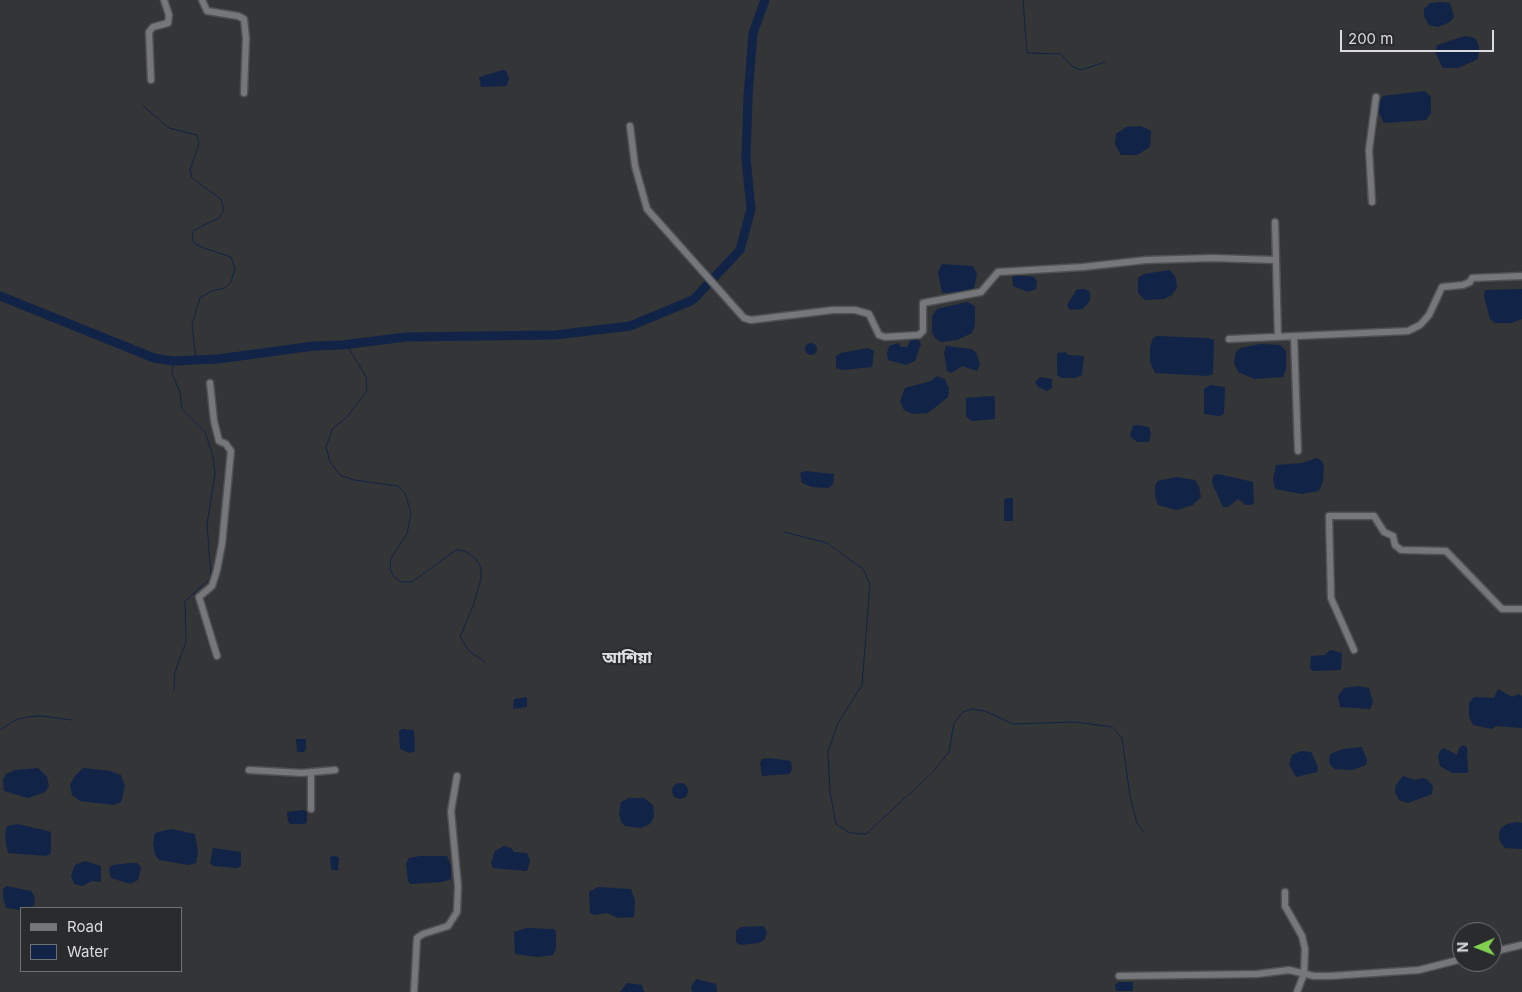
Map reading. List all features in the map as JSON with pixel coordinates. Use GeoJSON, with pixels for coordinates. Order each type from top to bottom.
{"type":"FeatureCollection","features":[{"type":"Feature","properties":{"kind":"street"},"geometry":{"type":"LineString","coordinates":[[151,80],[149,32],[153,26],[168,23],[164,0]]}},
{"type":"Feature","properties":{"kind":"street"},"geometry":{"type":"LineString","coordinates":[[202,0],[207,11],[238,16],[244,19],[246,38],[244,93]]}},
{"type":"Feature","properties":{"kind":"street"},"geometry":{"type":"LineString","coordinates":[[1372,202],[1369,150],[1376,97]]}},
{"type":"Feature","properties":{"kind":"street"},"geometry":{"type":"LineString","coordinates":[[630,126],[636,166],[647,209],[744,318],[750,320],[833,310],[855,310],[868,314],[879,335],[885,337],[919,335],[922,331],[923,303],[981,292],[998,272],[1083,267],[1146,260],[1276,260]]}},
{"type":"Feature","properties":{"kind":"street"},"geometry":{"type":"LineString","coordinates":[[1275,222],[1278,337]]}},
{"type":"Feature","properties":{"kind":"street"},"geometry":{"type":"LineString","coordinates":[[1229,338],[1408,331],[1420,325],[1429,315],[1442,287],[1464,286],[1472,278],[1522,276]]}},
{"type":"Feature","properties":{"kind":"street"},"geometry":{"type":"LineString","coordinates":[[1294,336],[1298,451]]}},
{"type":"Feature","properties":{"kind":"street"},"geometry":{"type":"LineString","coordinates":[[210,383],[214,421],[219,442],[226,444],[230,451],[222,544],[217,570],[212,586],[199,597],[217,656]]}},
{"type":"Feature","properties":{"kind":"street"},"geometry":{"type":"LineString","coordinates":[[1354,650],[1331,598],[1329,516],[1374,516],[1384,532],[1393,536],[1396,545],[1401,550],[1446,551],[1502,609],[1522,609]]}},
{"type":"Feature","properties":{"kind":"street"},"geometry":{"type":"LineString","coordinates":[[249,770],[310,772],[335,770]]}},
{"type":"Feature","properties":{"kind":"street"},"geometry":{"type":"LineString","coordinates":[[310,772],[310,809]]}},
{"type":"Feature","properties":{"kind":"street"},"geometry":{"type":"LineString","coordinates":[[414,992],[417,938],[423,934],[448,926],[457,912],[458,886],[450,811],[457,776]]}},
{"type":"Feature","properties":{"kind":"street"},"geometry":{"type":"LineString","coordinates":[[1285,892],[1285,906],[1302,936],[1305,949],[1304,974],[1297,992]]}},
{"type":"Feature","properties":{"kind":"street"},"geometry":{"type":"LineString","coordinates":[[1502,950],[1522,945]]}},
{"type":"Feature","properties":{"kind":"street"},"geometry":{"type":"LineString","coordinates":[[1119,976],[1257,974],[1289,970],[1304,974],[1330,976],[1419,970],[1452,962]]}},
{"type":"Feature","properties":{"kind":"water"},"geometry":{"type":"Polygon","coordinates":[[[1430,3],[1450,3],[1454,17],[1450,22],[1438,27],[1429,25],[1424,16],[1424,9],[1430,3]]]}},
{"type":"Feature","properties":{"kind":"water"},"geometry":{"type":"Polygon","coordinates":[[[1465,36],[1475,38],[1479,46],[1478,59],[1458,68],[1443,68],[1435,52],[1437,45],[1465,36]]]}},
{"type":"Feature","properties":{"kind":"water"},"geometry":{"type":"Polygon","coordinates":[[[503,70],[506,71],[509,78],[507,86],[481,87],[479,77],[503,70]]]}},
{"type":"Feature","properties":{"kind":"water"},"geometry":{"type":"Polygon","coordinates":[[[1425,91],[1431,97],[1431,113],[1426,120],[1384,123],[1379,113],[1379,103],[1383,96],[1425,91]]]}},
{"type":"Feature","properties":{"kind":"water"},"geometry":{"type":"Polygon","coordinates":[[[1141,126],[1151,131],[1150,147],[1137,155],[1121,155],[1115,144],[1116,134],[1126,127],[1141,126]]]}},
{"type":"Feature","properties":{"kind":"water"},"geometry":{"type":"Polygon","coordinates":[[[942,264],[973,266],[977,274],[974,288],[967,292],[942,293],[938,272],[942,264]]]}},
{"type":"Feature","properties":{"kind":"water"},"geometry":{"type":"Polygon","coordinates":[[[1170,270],[1176,278],[1177,288],[1172,295],[1164,299],[1145,300],[1138,293],[1138,278],[1144,274],[1170,270]]]}},
{"type":"Feature","properties":{"kind":"water"},"geometry":{"type":"Polygon","coordinates":[[[1015,275],[1034,277],[1037,281],[1036,289],[1028,292],[1013,286],[1012,277],[1015,275]]]}},
{"type":"Feature","properties":{"kind":"water"},"geometry":{"type":"Polygon","coordinates":[[[1077,289],[1085,289],[1090,292],[1090,300],[1083,309],[1070,310],[1067,305],[1077,289]]]}},
{"type":"Feature","properties":{"kind":"water"},"geometry":{"type":"Polygon","coordinates":[[[1522,289],[1522,319],[1511,323],[1495,323],[1490,319],[1484,296],[1485,290],[1522,289]]]}},
{"type":"Feature","properties":{"kind":"water"},"geometry":{"type":"Polygon","coordinates":[[[967,302],[975,306],[975,325],[972,333],[957,340],[941,342],[935,338],[932,332],[932,316],[937,309],[967,302]]]}},
{"type":"Feature","properties":{"kind":"water"},"geometry":{"type":"Polygon","coordinates":[[[1157,336],[1208,338],[1214,340],[1213,374],[1208,376],[1155,373],[1150,362],[1150,347],[1153,338],[1157,336]]]}},
{"type":"Feature","properties":{"kind":"water"},"geometry":{"type":"Polygon","coordinates":[[[917,338],[921,344],[915,361],[906,365],[888,360],[889,346],[898,343],[901,347],[907,347],[911,339],[917,338]]]}},
{"type":"Feature","properties":{"kind":"water"},"geometry":{"type":"Polygon","coordinates":[[[809,343],[813,343],[817,349],[813,355],[809,355],[805,351],[805,347],[809,343]]]}},
{"type":"Feature","properties":{"kind":"water"},"geometry":{"type":"Polygon","coordinates":[[[1260,344],[1280,345],[1286,351],[1286,369],[1283,377],[1255,379],[1238,372],[1234,363],[1236,352],[1241,348],[1260,344]]]}},
{"type":"Feature","properties":{"kind":"water"},"geometry":{"type":"Polygon","coordinates":[[[946,346],[971,349],[976,352],[980,365],[977,371],[962,366],[951,373],[947,371],[944,353],[946,346]]]}},
{"type":"Feature","properties":{"kind":"water"},"geometry":{"type":"Polygon","coordinates":[[[868,348],[874,351],[872,367],[843,370],[836,368],[836,356],[841,353],[868,348]]]}},
{"type":"Feature","properties":{"kind":"water"},"geometry":{"type":"Polygon","coordinates":[[[1065,352],[1069,355],[1084,356],[1082,375],[1075,378],[1061,378],[1057,375],[1057,353],[1065,352]]]}},
{"type":"Feature","properties":{"kind":"water"},"geometry":{"type":"Polygon","coordinates":[[[937,376],[945,379],[949,389],[948,397],[928,413],[913,414],[904,410],[900,401],[905,388],[931,381],[937,376]]]}},
{"type":"Feature","properties":{"kind":"water"},"geometry":{"type":"Polygon","coordinates":[[[1040,377],[1052,379],[1052,388],[1047,391],[1038,387],[1035,382],[1040,377]]]}},
{"type":"Feature","properties":{"kind":"water"},"geometry":{"type":"Polygon","coordinates":[[[1210,385],[1225,387],[1224,414],[1219,416],[1204,414],[1204,389],[1210,385]]]}},
{"type":"Feature","properties":{"kind":"water"},"geometry":{"type":"Polygon","coordinates":[[[995,397],[995,419],[971,421],[966,416],[966,398],[995,397]]]}},
{"type":"Feature","properties":{"kind":"water"},"geometry":{"type":"Polygon","coordinates":[[[1133,426],[1149,427],[1151,434],[1149,442],[1137,442],[1130,436],[1133,426]]]}},
{"type":"Feature","properties":{"kind":"water"},"geometry":{"type":"Polygon","coordinates":[[[1317,458],[1322,461],[1324,467],[1323,481],[1319,491],[1302,494],[1275,489],[1273,479],[1276,465],[1302,463],[1317,458]]]}},
{"type":"Feature","properties":{"kind":"water"},"geometry":{"type":"Polygon","coordinates":[[[805,471],[834,474],[833,484],[829,488],[812,487],[802,483],[800,473],[805,471]]]}},
{"type":"Feature","properties":{"kind":"water"},"geometry":{"type":"Polygon","coordinates":[[[1218,474],[1253,482],[1254,502],[1252,505],[1246,505],[1238,499],[1228,507],[1223,507],[1212,483],[1213,476],[1218,474]]]}},
{"type":"Feature","properties":{"kind":"water"},"geometry":{"type":"Polygon","coordinates":[[[1176,477],[1195,480],[1201,497],[1193,505],[1177,510],[1158,505],[1155,486],[1158,481],[1176,477]]]}},
{"type":"Feature","properties":{"kind":"water"},"geometry":{"type":"Polygon","coordinates":[[[1013,498],[1013,521],[1004,521],[1004,500],[1013,498]]]}},
{"type":"Feature","properties":{"kind":"water"},"geometry":{"type":"Polygon","coordinates":[[[1330,650],[1342,653],[1341,670],[1313,671],[1310,668],[1311,656],[1325,655],[1330,650]]]}},
{"type":"Feature","properties":{"kind":"water"},"geometry":{"type":"Polygon","coordinates":[[[1359,686],[1369,688],[1373,702],[1370,709],[1340,707],[1338,696],[1344,688],[1359,686]]]}},
{"type":"Feature","properties":{"kind":"water"},"geometry":{"type":"Polygon","coordinates":[[[1498,689],[1512,697],[1518,694],[1522,696],[1522,728],[1496,726],[1492,729],[1473,725],[1469,717],[1469,703],[1474,697],[1494,698],[1498,689]]]}},
{"type":"Feature","properties":{"kind":"water"},"geometry":{"type":"Polygon","coordinates":[[[527,697],[527,707],[513,709],[514,699],[527,697]]]}},
{"type":"Feature","properties":{"kind":"water"},"geometry":{"type":"Polygon","coordinates":[[[402,729],[414,730],[415,751],[409,753],[400,749],[399,731],[402,729]]]}},
{"type":"Feature","properties":{"kind":"water"},"geometry":{"type":"Polygon","coordinates":[[[296,739],[306,739],[306,749],[304,752],[297,752],[296,739]]]}},
{"type":"Feature","properties":{"kind":"water"},"geometry":{"type":"Polygon","coordinates":[[[1463,745],[1467,747],[1468,773],[1452,773],[1440,766],[1438,756],[1443,748],[1457,755],[1459,748],[1463,745]]]}},
{"type":"Feature","properties":{"kind":"water"},"geometry":{"type":"Polygon","coordinates":[[[1362,747],[1367,760],[1366,765],[1352,770],[1335,769],[1331,766],[1329,761],[1330,754],[1343,749],[1362,747]]]}},
{"type":"Feature","properties":{"kind":"water"},"geometry":{"type":"Polygon","coordinates":[[[1301,751],[1311,752],[1318,767],[1317,772],[1296,777],[1289,764],[1292,755],[1301,751]]]}},
{"type":"Feature","properties":{"kind":"water"},"geometry":{"type":"Polygon","coordinates":[[[770,758],[791,761],[792,769],[790,774],[762,776],[760,763],[762,759],[770,758]]]}},
{"type":"Feature","properties":{"kind":"water"},"geometry":{"type":"Polygon","coordinates":[[[38,768],[47,777],[49,786],[45,792],[28,798],[4,791],[3,780],[6,774],[15,770],[38,768]]]}},
{"type":"Feature","properties":{"kind":"water"},"geometry":{"type":"Polygon","coordinates":[[[83,768],[110,771],[121,775],[125,786],[121,802],[114,805],[80,801],[72,795],[70,785],[83,768]]]}},
{"type":"Feature","properties":{"kind":"water"},"geometry":{"type":"Polygon","coordinates":[[[1403,776],[1415,780],[1423,778],[1428,780],[1433,787],[1432,794],[1408,803],[1399,800],[1395,792],[1396,785],[1403,776]]]}},
{"type":"Feature","properties":{"kind":"water"},"geometry":{"type":"Polygon","coordinates":[[[680,783],[686,785],[688,791],[686,797],[680,799],[674,797],[672,791],[674,785],[680,783]]]}},
{"type":"Feature","properties":{"kind":"water"},"geometry":{"type":"Polygon","coordinates":[[[629,798],[644,798],[653,805],[654,817],[650,824],[641,828],[625,826],[621,822],[619,814],[621,802],[629,798]]]}},
{"type":"Feature","properties":{"kind":"water"},"geometry":{"type":"Polygon","coordinates":[[[304,810],[307,812],[307,822],[305,824],[290,824],[287,812],[304,810]]]}},
{"type":"Feature","properties":{"kind":"water"},"geometry":{"type":"Polygon","coordinates":[[[1522,823],[1522,849],[1505,848],[1499,840],[1500,829],[1507,824],[1522,823]]]}},
{"type":"Feature","properties":{"kind":"water"},"geometry":{"type":"Polygon","coordinates":[[[18,824],[51,832],[51,853],[46,856],[8,853],[5,837],[7,826],[18,824]]]}},
{"type":"Feature","properties":{"kind":"water"},"geometry":{"type":"Polygon","coordinates":[[[171,829],[195,834],[198,853],[196,863],[189,865],[159,860],[155,855],[153,843],[155,833],[171,829]]]}},
{"type":"Feature","properties":{"kind":"water"},"geometry":{"type":"Polygon","coordinates":[[[504,846],[511,848],[514,852],[527,853],[530,861],[527,871],[493,868],[491,863],[495,851],[504,846]]]}},
{"type":"Feature","properties":{"kind":"water"},"geometry":{"type":"Polygon","coordinates":[[[213,848],[241,852],[241,866],[237,868],[213,866],[210,863],[213,848]]]}},
{"type":"Feature","properties":{"kind":"water"},"geometry":{"type":"Polygon","coordinates":[[[447,856],[451,866],[451,879],[442,882],[410,884],[406,864],[409,858],[447,856]]]}},
{"type":"Feature","properties":{"kind":"water"},"geometry":{"type":"Polygon","coordinates":[[[330,857],[339,857],[338,871],[331,869],[330,857]]]}},
{"type":"Feature","properties":{"kind":"water"},"geometry":{"type":"Polygon","coordinates":[[[85,861],[101,866],[101,882],[92,881],[82,886],[74,884],[71,875],[75,865],[85,861]]]}},
{"type":"Feature","properties":{"kind":"water"},"geometry":{"type":"Polygon","coordinates":[[[137,863],[141,867],[138,880],[130,884],[111,878],[109,869],[112,865],[137,863]]]}},
{"type":"Feature","properties":{"kind":"water"},"geometry":{"type":"Polygon","coordinates":[[[6,886],[31,891],[35,897],[34,906],[20,907],[20,910],[6,908],[3,889],[6,886]]]}},
{"type":"Feature","properties":{"kind":"water"},"geometry":{"type":"Polygon","coordinates":[[[598,887],[631,889],[635,901],[634,917],[618,918],[607,913],[594,915],[590,913],[589,892],[598,887]]]}},
{"type":"Feature","properties":{"kind":"water"},"geometry":{"type":"Polygon","coordinates":[[[764,926],[767,933],[764,940],[759,943],[740,945],[736,942],[736,931],[741,927],[764,926]]]}},
{"type":"Feature","properties":{"kind":"water"},"geometry":{"type":"Polygon","coordinates":[[[526,928],[553,929],[556,931],[556,948],[553,955],[538,957],[515,954],[514,932],[526,928]]]}},
{"type":"Feature","properties":{"kind":"water"},"geometry":{"type":"Polygon","coordinates":[[[696,979],[716,984],[717,992],[692,992],[691,987],[696,979]]]}},
{"type":"Feature","properties":{"kind":"water"},"geometry":{"type":"Polygon","coordinates":[[[1119,982],[1133,982],[1133,991],[1116,991],[1115,985],[1119,982]]]}},
{"type":"Feature","properties":{"kind":"water"},"geometry":{"type":"Polygon","coordinates":[[[627,983],[642,985],[644,992],[620,992],[627,983]]]}},
{"type":"Feature","properties":{"kind":"waterway"},"geometry":{"type":"LineString","coordinates":[[0,296],[154,358],[173,361],[218,359],[314,346],[342,345],[406,337],[555,335],[630,326],[693,300],[740,250],[751,209],[746,158],[753,33],[765,0]]}},
{"type":"Feature","properties":{"kind":"waterway"},"geometry":{"type":"LineString","coordinates":[[1023,0],[1027,53],[1061,54],[1073,67],[1081,70],[1105,62]]}},
{"type":"Feature","properties":{"kind":"waterway"},"geometry":{"type":"LineString","coordinates":[[143,106],[169,128],[197,135],[199,144],[190,170],[192,178],[221,199],[224,210],[219,218],[194,230],[192,237],[194,243],[201,247],[231,257],[235,269],[231,282],[225,288],[212,291],[200,298],[192,324],[196,360]]}},
{"type":"Feature","properties":{"kind":"waterway"},"geometry":{"type":"LineString","coordinates":[[347,345],[366,377],[367,391],[346,418],[333,428],[326,447],[330,462],[340,475],[354,480],[398,486],[405,493],[411,513],[407,534],[391,558],[390,569],[394,577],[402,582],[412,582],[456,550],[465,551],[475,558],[481,567],[481,579],[473,606],[460,637],[469,651],[485,662]]}},
{"type":"Feature","properties":{"kind":"waterway"},"geometry":{"type":"LineString","coordinates":[[173,361],[172,374],[180,392],[182,409],[205,432],[213,456],[215,474],[207,524],[211,578],[185,601],[186,642],[175,672],[174,690]]}},
{"type":"Feature","properties":{"kind":"waterway"},"geometry":{"type":"LineString","coordinates":[[784,532],[827,543],[863,569],[870,584],[862,685],[838,723],[828,752],[830,792],[836,824],[850,833],[866,834],[932,773],[949,752],[954,723],[963,712],[972,709],[985,711],[1013,724],[1075,722],[1112,727],[1122,738],[1130,796],[1137,823],[1143,831]]}},
{"type":"Feature","properties":{"kind":"waterway"},"geometry":{"type":"LineString","coordinates":[[0,730],[17,719],[28,717],[41,716],[72,720]]}},
{"type":"Feature","properties":{"kind":"district","name":"আশিয়া"},"geometry":{"type":"Point","coordinates":[627,658]}}]}
